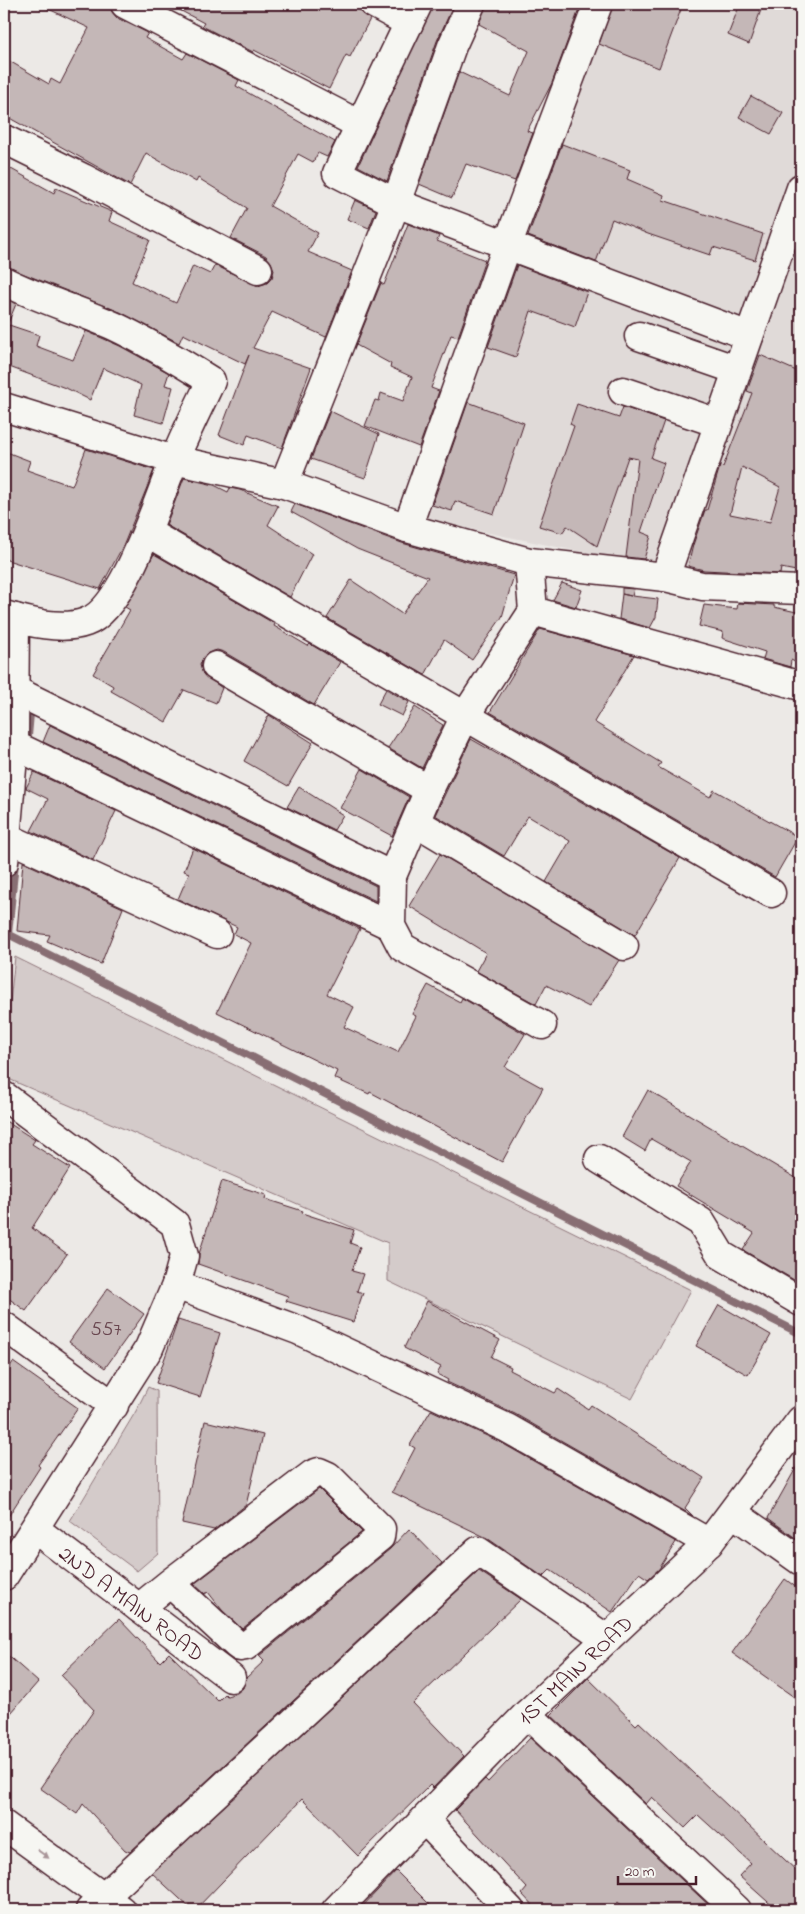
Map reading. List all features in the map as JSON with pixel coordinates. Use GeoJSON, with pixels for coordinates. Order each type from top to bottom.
{"type":"FeatureCollection","features":[{"type":"Feature","properties":{"kind":"street"},"geometry":{"type":"LineString","coordinates":[[125,4],[360,125]]}},
{"type":"Feature","properties":{"kind":"street"},"geometry":{"type":"LineString","coordinates":[[374,4],[413,13],[337,173],[396,203],[749,336]]}},
{"type":"Feature","properties":{"kind":"street"},"geometry":{"type":"LineString","coordinates":[[284,484],[396,203],[452,46],[470,4]]}},
{"type":"Feature","properties":{"kind":"street"},"geometry":{"type":"LineString","coordinates":[[407,528],[507,246],[598,4]]}},
{"type":"Feature","properties":{"kind":"street"},"geometry":{"type":"LineString","coordinates":[[4,139],[83,178],[258,270]]}},
{"type":"Feature","properties":{"kind":"street"},"geometry":{"type":"LineString","coordinates":[[665,577],[801,188]]}},
{"type":"Feature","properties":{"kind":"street"},"geometry":{"type":"LineString","coordinates":[[4,281],[62,307],[113,326],[169,354],[211,381],[174,460],[147,532],[110,605],[98,616],[87,622],[69,626],[9,617],[14,690],[14,745],[5,850],[217,934]]}},
{"type":"Feature","properties":{"kind":"street"},"geometry":{"type":"LineString","coordinates":[[639,336],[736,370]]}},
{"type":"Feature","properties":{"kind":"street"},"geometry":{"type":"LineString","coordinates":[[623,391],[718,423]]}},
{"type":"Feature","properties":{"kind":"street"},"geometry":{"type":"LineString","coordinates":[[4,407],[174,460],[284,484],[407,528],[529,562],[665,577],[703,586],[801,590]]}},
{"type":"Feature","properties":{"kind":"street"},"geometry":{"type":"LineString","coordinates":[[147,532],[771,893]]}},
{"type":"Feature","properties":{"kind":"street"},"geometry":{"type":"LineString","coordinates":[[529,562],[533,611],[465,716],[429,790],[392,876],[391,926],[402,947],[542,1025]]}},
{"type":"Feature","properties":{"kind":"street"},"geometry":{"type":"LineString","coordinates":[[533,611],[801,686]]}},
{"type":"Feature","properties":{"kind":"street"},"geometry":{"type":"LineString","coordinates":[[216,666],[429,790]]}},
{"type":"Feature","properties":{"kind":"street"},"geometry":{"type":"LineString","coordinates":[[14,690],[392,876]]}},
{"type":"Feature","properties":{"kind":"street"},"geometry":{"type":"LineString","coordinates":[[14,745],[391,926]]}},
{"type":"Feature","properties":{"kind":"street"},"geometry":{"type":"LineString","coordinates":[[416,822],[624,946]]}},
{"type":"Feature","properties":{"kind":"street"},"geometry":{"type":"LineString","coordinates":[[4,1096],[175,1224],[184,1256],[176,1285],[149,1348],[35,1528],[6,1568]]}},
{"type":"Feature","properties":{"kind":"street"},"geometry":{"type":"LineString","coordinates":[[599,1159],[701,1222],[721,1255],[801,1302]]}},
{"type":"Feature","properties":{"kind":"street"},"geometry":{"type":"LineString","coordinates":[[176,1285],[298,1330],[507,1428],[709,1543]]}},
{"type":"Feature","properties":{"kind":"street"},"geometry":{"type":"LineString","coordinates":[[4,1326],[114,1406]]}},
{"type":"Feature","properties":{"kind":"street","name":"1ST MAIN ROAD"},"geometry":{"type":"LineString","coordinates":[[336,1910],[527,1714],[709,1543],[801,1420]]}},
{"type":"Feature","properties":{"kind":"street"},"geometry":{"type":"LineString","coordinates":[[139,1608],[170,1583],[313,1474],[319,1472],[328,1476],[381,1529],[380,1538],[246,1646],[240,1647],[236,1644],[170,1583]]}},
{"type":"Feature","properties":{"kind":"street"},"geometry":{"type":"LineString","coordinates":[[733,1513],[801,1561]]}},
{"type":"Feature","properties":{"kind":"street","name":"2ND A MAIN ROAD"},"geometry":{"type":"LineString","coordinates":[[35,1528],[231,1678]]}},
{"type":"Feature","properties":{"kind":"street"},"geometry":{"type":"LineString","coordinates":[[4,1825],[104,1906],[478,1551],[607,1639]]}},
{"type":"Feature","properties":{"kind":"street"},"geometry":{"type":"LineString","coordinates":[[527,1714],[738,1910]]}},
{"type":"Feature","properties":{"kind":"street"},"geometry":{"type":"LineString","coordinates":[[425,1820],[510,1910]]}},
{"type":"Feature","properties":{"kind":"shaded area"},"geometry":{"type":"Polygon","coordinates":[[[608,4],[801,4],[801,583],[654,567],[417,518],[608,4]]]}},
{"type":"Feature","properties":{"kind":"shaded area"},"geometry":{"type":"Polygon","coordinates":[[[15,957],[691,1290],[632,1399],[388,1281],[388,1243],[4,1077],[4,1057],[15,957]]]}},
{"type":"Feature","properties":{"kind":"shaded area"},"geometry":{"type":"Polygon","coordinates":[[[148,1387],[157,1391],[158,1553],[137,1571],[70,1521],[136,1411],[148,1387]]]}},
{"type":"Feature","properties":{"kind":"building"},"geometry":{"type":"Polygon","coordinates":[[[38,4],[110,4],[112,12],[117,18],[148,33],[145,38],[183,59],[187,53],[239,80],[236,86],[335,142],[327,157],[318,153],[313,162],[298,154],[270,206],[318,233],[308,252],[352,271],[326,337],[272,312],[253,348],[311,368],[282,448],[248,435],[244,445],[219,435],[249,355],[245,364],[183,334],[179,343],[120,312],[4,266],[4,165],[54,193],[56,188],[112,212],[109,221],[150,240],[132,282],[176,303],[193,266],[210,274],[215,265],[258,286],[267,283],[272,278],[274,270],[266,256],[231,238],[247,208],[198,178],[196,182],[146,153],[130,185],[4,115],[4,58],[49,84],[51,79],[60,84],[89,28],[38,4]]]}},
{"type":"Feature","properties":{"kind":"building"},"geometry":{"type":"Polygon","coordinates":[[[168,4],[352,4],[370,19],[350,57],[346,55],[329,89],[254,50],[253,52],[202,26],[204,23],[168,4]]]}},
{"type":"Feature","properties":{"kind":"building"},"geometry":{"type":"Polygon","coordinates":[[[433,4],[454,4],[437,41],[387,181],[358,166],[433,4]]]}},
{"type":"Feature","properties":{"kind":"building"},"geometry":{"type":"Polygon","coordinates":[[[486,4],[581,4],[552,83],[527,131],[533,133],[515,181],[466,164],[452,198],[419,184],[459,72],[510,96],[529,51],[479,24],[486,4]]]}},
{"type":"Feature","properties":{"kind":"building"},"geometry":{"type":"Polygon","coordinates":[[[613,4],[683,4],[659,68],[599,44],[613,4]]]}},
{"type":"Feature","properties":{"kind":"building"},"geometry":{"type":"Polygon","coordinates":[[[740,4],[763,4],[749,44],[728,35],[740,4]]]}},
{"type":"Feature","properties":{"kind":"building"},"geometry":{"type":"Polygon","coordinates":[[[751,96],[783,113],[771,134],[739,117],[751,96]]]}},
{"type":"Feature","properties":{"kind":"building"},"geometry":{"type":"Polygon","coordinates":[[[562,144],[630,170],[627,179],[664,195],[663,200],[763,234],[755,260],[713,247],[710,255],[648,234],[612,219],[596,262],[528,236],[562,144]]]}},
{"type":"Feature","properties":{"kind":"building"},"geometry":{"type":"Polygon","coordinates":[[[355,200],[376,210],[369,228],[347,219],[355,200]]]}},
{"type":"Feature","properties":{"kind":"building"},"geometry":{"type":"Polygon","coordinates":[[[408,224],[439,236],[437,241],[485,260],[458,337],[451,335],[431,388],[439,391],[419,447],[365,426],[375,400],[379,401],[381,393],[403,401],[412,377],[390,367],[391,364],[356,345],[381,283],[384,285],[408,224]]]}},
{"type":"Feature","properties":{"kind":"building"},"geometry":{"type":"Polygon","coordinates":[[[517,265],[587,292],[575,327],[531,311],[516,357],[488,347],[517,265]]]}},
{"type":"Feature","properties":{"kind":"building"},"geometry":{"type":"Polygon","coordinates":[[[4,298],[16,304],[4,333],[4,298]]]}},
{"type":"Feature","properties":{"kind":"building"},"geometry":{"type":"Polygon","coordinates":[[[9,325],[39,335],[36,346],[73,360],[86,331],[120,346],[169,373],[165,385],[173,387],[163,423],[134,415],[141,385],[103,368],[90,400],[68,389],[4,365],[4,341],[9,325]]]}},
{"type":"Feature","properties":{"kind":"building"},"geometry":{"type":"Polygon","coordinates":[[[760,355],[801,373],[801,572],[781,568],[780,574],[704,570],[688,566],[693,545],[705,510],[707,510],[720,466],[723,467],[752,393],[747,391],[760,355]],[[742,467],[730,514],[770,522],[780,487],[742,467]]]}},
{"type":"Feature","properties":{"kind":"building"},"geometry":{"type":"Polygon","coordinates":[[[468,402],[524,423],[494,514],[455,501],[452,511],[432,505],[468,402]]]}},
{"type":"Feature","properties":{"kind":"building"},"geometry":{"type":"Polygon","coordinates":[[[577,404],[619,418],[623,407],[664,421],[651,458],[664,463],[641,532],[651,536],[644,559],[626,557],[638,459],[628,457],[597,546],[567,526],[562,533],[539,526],[574,426],[570,424],[577,404]]]}},
{"type":"Feature","properties":{"kind":"building"},"geometry":{"type":"Polygon","coordinates":[[[330,411],[379,434],[365,478],[311,459],[330,411]]]}},
{"type":"Feature","properties":{"kind":"building"},"geometry":{"type":"Polygon","coordinates":[[[86,449],[154,470],[124,544],[100,589],[4,559],[4,451],[30,461],[27,470],[72,486],[86,449]]]}},
{"type":"Feature","properties":{"kind":"building"},"geometry":{"type":"Polygon","coordinates":[[[184,478],[214,485],[228,492],[230,488],[240,490],[278,506],[268,525],[312,554],[290,597],[166,525],[184,478]]]}},
{"type":"Feature","properties":{"kind":"building"},"geometry":{"type":"Polygon","coordinates":[[[295,504],[402,543],[514,575],[502,617],[472,660],[444,640],[425,675],[327,618],[351,580],[402,614],[428,577],[357,549],[291,512],[295,504]]]}},
{"type":"Feature","properties":{"kind":"building"},"geometry":{"type":"Polygon","coordinates":[[[154,554],[275,624],[274,626],[308,646],[310,644],[340,662],[314,705],[224,652],[217,650],[208,653],[200,665],[203,674],[222,688],[216,703],[184,690],[166,722],[111,691],[113,686],[93,674],[130,610],[125,607],[154,554]]]}},
{"type":"Feature","properties":{"kind":"building"},"geometry":{"type":"Polygon","coordinates":[[[562,583],[582,590],[576,607],[553,600],[562,583]]]}},
{"type":"Feature","properties":{"kind":"building"},"geometry":{"type":"Polygon","coordinates":[[[622,588],[634,589],[632,596],[658,599],[656,617],[650,628],[619,619],[622,588]]]}},
{"type":"Feature","properties":{"kind":"building"},"geometry":{"type":"Polygon","coordinates":[[[738,603],[774,605],[774,607],[801,613],[801,665],[791,660],[790,667],[763,659],[765,652],[722,638],[723,632],[699,626],[704,605],[737,609],[738,603]]]}},
{"type":"Feature","properties":{"kind":"building"},"geometry":{"type":"Polygon","coordinates":[[[540,629],[634,655],[594,722],[661,763],[658,767],[710,797],[714,790],[798,837],[775,877],[490,712],[540,629]]]}},
{"type":"Feature","properties":{"kind":"building"},"geometry":{"type":"Polygon","coordinates":[[[386,689],[409,702],[402,716],[378,704],[386,689]]]}},
{"type":"Feature","properties":{"kind":"building"},"geometry":{"type":"Polygon","coordinates":[[[415,707],[443,725],[422,768],[388,748],[415,707]]]}},
{"type":"Feature","properties":{"kind":"building"},"geometry":{"type":"Polygon","coordinates":[[[269,715],[313,743],[288,786],[244,761],[269,715]]]}},
{"type":"Feature","properties":{"kind":"building"},"geometry":{"type":"Polygon","coordinates":[[[50,725],[376,886],[376,901],[43,742],[50,725]]]}},
{"type":"Feature","properties":{"kind":"building"},"geometry":{"type":"Polygon","coordinates":[[[471,739],[680,858],[635,935],[546,882],[570,841],[528,816],[504,856],[435,815],[471,739]]]}},
{"type":"Feature","properties":{"kind":"building"},"geometry":{"type":"Polygon","coordinates":[[[362,769],[409,797],[392,836],[340,808],[362,769]]]}},
{"type":"Feature","properties":{"kind":"building"},"geometry":{"type":"Polygon","coordinates":[[[34,772],[116,811],[93,860],[31,831],[48,799],[26,788],[34,772]]]}},
{"type":"Feature","properties":{"kind":"building"},"geometry":{"type":"Polygon","coordinates":[[[299,787],[343,815],[334,830],[287,807],[299,787]]]}},
{"type":"Feature","properties":{"kind":"building"},"geometry":{"type":"Polygon","coordinates":[[[193,848],[360,929],[327,994],[354,1007],[344,1027],[398,1052],[416,1016],[412,1014],[428,985],[460,1002],[462,998],[525,1034],[505,1067],[543,1088],[502,1162],[370,1092],[369,1094],[334,1078],[337,1071],[217,1012],[251,943],[234,934],[237,927],[178,899],[189,873],[184,871],[193,848]]]}},
{"type":"Feature","properties":{"kind":"building"},"geometry":{"type":"Polygon","coordinates":[[[440,854],[619,960],[589,1007],[546,985],[536,1004],[476,971],[486,953],[409,906],[440,854]]]}},
{"type":"Feature","properties":{"kind":"building"},"geometry":{"type":"Polygon","coordinates":[[[23,862],[123,908],[101,964],[47,941],[50,935],[17,931],[23,862]]]}},
{"type":"Feature","properties":{"kind":"building"},"geometry":{"type":"Polygon","coordinates":[[[648,1090],[801,1181],[801,1284],[743,1250],[754,1233],[676,1186],[691,1162],[651,1139],[645,1151],[622,1137],[648,1090]]]}},
{"type":"Feature","properties":{"kind":"building"},"geometry":{"type":"Polygon","coordinates":[[[4,1120],[35,1140],[32,1144],[70,1168],[32,1228],[67,1254],[26,1311],[4,1295],[4,1120]]]}},
{"type":"Feature","properties":{"kind":"building"},"geometry":{"type":"Polygon","coordinates":[[[222,1181],[266,1195],[265,1199],[354,1230],[350,1243],[360,1247],[352,1271],[363,1274],[357,1291],[363,1293],[353,1322],[286,1301],[288,1296],[198,1264],[199,1254],[222,1181]]]}},
{"type":"Feature","properties":{"kind":"building"},"geometry":{"type":"Polygon","coordinates":[[[108,1288],[144,1314],[105,1368],[69,1342],[108,1288]]]}},
{"type":"Feature","properties":{"kind":"building"},"geometry":{"type":"Polygon","coordinates":[[[427,1301],[500,1340],[491,1357],[511,1367],[510,1370],[555,1393],[558,1389],[588,1409],[591,1405],[704,1478],[685,1508],[693,1516],[515,1414],[447,1382],[448,1380],[437,1374],[441,1367],[404,1348],[427,1301]]]}},
{"type":"Feature","properties":{"kind":"building"},"geometry":{"type":"Polygon","coordinates":[[[719,1305],[771,1335],[748,1375],[696,1346],[719,1305]]]}},
{"type":"Feature","properties":{"kind":"building"},"geometry":{"type":"Polygon","coordinates":[[[178,1320],[220,1333],[200,1397],[156,1383],[178,1320]]]}},
{"type":"Feature","properties":{"kind":"building"},"geometry":{"type":"Polygon","coordinates":[[[13,1362],[78,1408],[38,1465],[40,1467],[4,1523],[4,1376],[13,1362]]]}},
{"type":"Feature","properties":{"kind":"building"},"geometry":{"type":"Polygon","coordinates":[[[431,1410],[500,1442],[676,1542],[659,1569],[648,1579],[639,1573],[612,1612],[550,1570],[543,1577],[487,1538],[392,1492],[415,1448],[410,1445],[431,1410]]]}},
{"type":"Feature","properties":{"kind":"building"},"geometry":{"type":"Polygon","coordinates":[[[205,1421],[263,1435],[246,1505],[214,1530],[182,1523],[205,1421]]]}},
{"type":"Feature","properties":{"kind":"building"},"geometry":{"type":"Polygon","coordinates":[[[801,1459],[801,1542],[768,1518],[801,1459]]]}},
{"type":"Feature","properties":{"kind":"building"},"geometry":{"type":"Polygon","coordinates":[[[319,1489],[362,1532],[242,1629],[222,1610],[208,1592],[205,1594],[194,1584],[319,1489]]]}},
{"type":"Feature","properties":{"kind":"building"},"geometry":{"type":"Polygon","coordinates":[[[409,1529],[442,1563],[130,1852],[125,1850],[83,1804],[77,1814],[40,1788],[94,1710],[61,1675],[119,1619],[160,1662],[169,1653],[218,1701],[225,1694],[227,1696],[237,1693],[243,1688],[246,1678],[264,1661],[259,1656],[390,1549],[409,1529]]]}},
{"type":"Feature","properties":{"kind":"building"},"geometry":{"type":"Polygon","coordinates":[[[479,1571],[521,1599],[413,1703],[464,1756],[433,1788],[430,1785],[358,1856],[302,1799],[195,1910],[192,1910],[152,1873],[479,1571]]]}},
{"type":"Feature","properties":{"kind":"building"},"geometry":{"type":"Polygon","coordinates":[[[785,1579],[801,1591],[801,1702],[732,1653],[785,1579]]]}},
{"type":"Feature","properties":{"kind":"building"},"geometry":{"type":"Polygon","coordinates":[[[4,1652],[38,1682],[4,1721],[4,1652]]]}},
{"type":"Feature","properties":{"kind":"building"},"geometry":{"type":"Polygon","coordinates":[[[588,1678],[636,1725],[639,1722],[801,1875],[801,1910],[777,1910],[739,1876],[751,1863],[698,1815],[685,1828],[652,1797],[646,1804],[551,1715],[588,1678]]]}},
{"type":"Feature","properties":{"kind":"building"},"geometry":{"type":"Polygon","coordinates":[[[530,1738],[714,1910],[627,1910],[618,1902],[610,1910],[537,1910],[522,1894],[527,1888],[455,1810],[485,1779],[488,1782],[530,1738]]]}},
{"type":"Feature","properties":{"kind":"building"},"geometry":{"type":"Polygon","coordinates":[[[396,1871],[435,1910],[359,1910],[396,1871]]]}},
{"type":"Feature","properties":{"kind":"waterway"},"geometry":{"type":"LineString","coordinates":[[27,747],[31,703]]}},
{"type":"Feature","properties":{"kind":"waterway"},"geometry":{"type":"LineString","coordinates":[[15,862],[8,934],[801,1334]]}}]}
